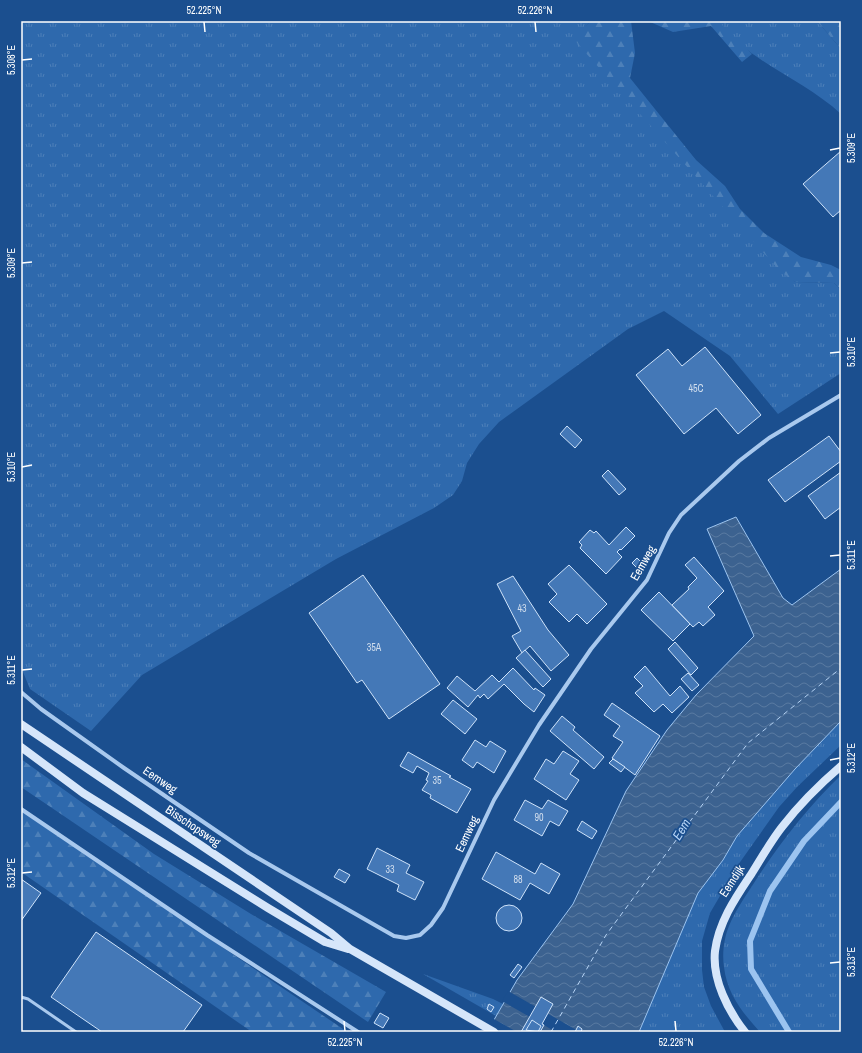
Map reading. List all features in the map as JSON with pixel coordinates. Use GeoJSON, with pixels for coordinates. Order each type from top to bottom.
{"type":"FeatureCollection","features":[{"type":"Feature","properties":{"kind":"main road","name":"Bisschopsweg"},"geometry":{"type":"LineString","coordinates":[[21,724],[331,933],[350,949],[494,1032]]}},
{"type":"Feature","properties":{"kind":"main road","name":"Bisschopsweg"},"geometry":{"type":"LineString","coordinates":[[21,746],[83,793],[268,908],[325,942],[350,949]]}},
{"type":"Feature","properties":{"kind":"main road","name":"Eemdijk"},"geometry":{"type":"LineString","coordinates":[[745,1032],[738,1023],[725,999],[716,972],[715,952],[719,933],[728,909],[782,827],[822,782],[841,766]]}},
{"type":"Feature","properties":{"kind":"street","name":"Eemweg"},"geometry":{"type":"LineString","coordinates":[[21,692],[41,709],[124,768],[249,853],[394,936],[406,938],[420,935],[432,925],[443,908],[494,800],[539,725],[591,649],[647,580],[669,534],[681,515],[739,461],[769,438],[841,395]]}},
{"type":"Feature","properties":{"kind":"street"},"geometry":{"type":"LineString","coordinates":[[21,809],[207,935],[355,1031]]}},
{"type":"Feature","properties":{"kind":"lane"},"geometry":{"type":"LineString","coordinates":[[21,998],[28,999],[76,1032]]}},
{"type":"Feature","properties":{"kind":"green space"},"geometry":{"type":"Polygon","coordinates":[[[21,21],[591,21],[586,26],[795,282],[834,283],[841,290],[841,373],[778,414],[730,356],[664,311],[628,329],[499,422],[479,444],[467,463],[462,481],[453,495],[434,508],[336,559],[142,675],[91,731],[30,689],[21,667],[21,21]]]}},
{"type":"Feature","properties":{"kind":"green space"},"geometry":{"type":"Polygon","coordinates":[[[591,21],[631,21],[635,53],[630,78],[696,160],[725,186],[740,209],[764,233],[801,257],[831,265],[841,270],[841,290],[834,283],[795,282],[779,270],[577,43],[575,36],[591,21]]]}},
{"type":"Feature","properties":{"kind":"green space"},"geometry":{"type":"Polygon","coordinates":[[[648,21],[718,21],[752,54],[742,62],[711,26],[673,32],[648,21]]]}},
{"type":"Feature","properties":{"kind":"green space"},"geometry":{"type":"Polygon","coordinates":[[[718,21],[817,21],[841,49],[841,114],[810,91],[745,48],[731,36],[718,21]]]}},
{"type":"Feature","properties":{"kind":"green space"},"geometry":{"type":"Polygon","coordinates":[[[817,21],[840,21],[841,49],[817,21]]]}},
{"type":"Feature","properties":{"kind":"green space"},"geometry":{"type":"Polygon","coordinates":[[[841,721],[841,745],[797,787],[779,807],[738,865],[710,913],[702,941],[702,970],[704,987],[711,1006],[725,1032],[639,1032],[698,893],[723,860],[737,836],[795,769],[841,721]]]}},
{"type":"Feature","properties":{"kind":"green space"},"geometry":{"type":"Polygon","coordinates":[[[21,759],[154,854],[251,914],[386,992],[368,1022],[21,787],[21,759]]]}},
{"type":"Feature","properties":{"kind":"green space"},"geometry":{"type":"Polygon","coordinates":[[[841,775],[841,1032],[760,1032],[742,1010],[728,986],[723,957],[727,931],[740,904],[773,854],[805,813],[841,775]]]}},
{"type":"Feature","properties":{"kind":"green space"},"geometry":{"type":"Polygon","coordinates":[[[21,811],[346,1031],[252,1032],[21,872],[21,811]]]}},
{"type":"Feature","properties":{"kind":"green space"},"geometry":{"type":"Polygon","coordinates":[[[423,974],[493,999],[503,1004],[496,1016],[423,974]]]}},
{"type":"Feature","properties":{"kind":"water","name":"Eem"},"geometry":{"type":"Polygon","coordinates":[[[736,517],[783,598],[792,605],[841,569],[841,721],[795,769],[737,836],[723,860],[698,893],[639,1032],[487,1032],[517,980],[573,904],[626,791],[667,730],[696,695],[754,636],[707,529],[736,517]]]}},
{"type":"Feature","properties":{"kind":"pier"},"geometry":{"type":"Polygon","coordinates":[[[508,991],[580,1032],[556,1032],[502,1001],[508,991]]]}},
{"type":"Feature","properties":{"kind":"pier"},"geometry":{"type":"Polygon","coordinates":[[[492,1018],[517,1032],[485,1032],[492,1018]]]}},
{"type":"Feature","properties":{"kind":"building"},"geometry":{"type":"Polygon","coordinates":[[[841,151],[841,210],[833,217],[803,184],[841,151]]]}},
{"type":"Feature","properties":{"kind":"building"},"geometry":{"type":"Polygon","coordinates":[[[705,347],[761,415],[738,434],[716,408],[684,434],[636,375],[668,349],[682,366],[705,347]]]}},
{"type":"Feature","properties":{"kind":"building"},"geometry":{"type":"Polygon","coordinates":[[[567,426],[582,440],[575,448],[560,434],[567,426]]]}},
{"type":"Feature","properties":{"kind":"building"},"geometry":{"type":"Polygon","coordinates":[[[829,436],[841,452],[841,461],[785,502],[768,480],[829,436]]]}},
{"type":"Feature","properties":{"kind":"building"},"geometry":{"type":"Polygon","coordinates":[[[608,470],[626,489],[619,495],[602,476],[608,470]]]}},
{"type":"Feature","properties":{"kind":"building"},"geometry":{"type":"Polygon","coordinates":[[[841,472],[841,507],[825,519],[808,496],[841,472]]]}},
{"type":"Feature","properties":{"kind":"building"},"geometry":{"type":"Polygon","coordinates":[[[626,527],[635,536],[617,552],[622,557],[606,574],[580,548],[582,545],[579,542],[590,530],[594,533],[596,531],[609,545],[626,527]]]}},
{"type":"Feature","properties":{"kind":"building"},"geometry":{"type":"Polygon","coordinates":[[[694,557],[724,591],[708,607],[715,615],[703,626],[699,622],[693,627],[672,605],[689,589],[688,587],[697,578],[685,565],[694,557]]]}},
{"type":"Feature","properties":{"kind":"building"},"geometry":{"type":"Polygon","coordinates":[[[637,558],[642,563],[637,568],[632,563],[637,558]]]}},
{"type":"Feature","properties":{"kind":"building"},"geometry":{"type":"Polygon","coordinates":[[[569,565],[607,604],[587,624],[577,614],[569,622],[549,602],[557,594],[548,584],[569,565]]]}},
{"type":"Feature","properties":{"kind":"building"},"geometry":{"type":"Polygon","coordinates":[[[363,575],[440,684],[389,719],[362,680],[357,683],[309,613],[363,575]]]}},
{"type":"Feature","properties":{"kind":"building"},"geometry":{"type":"Polygon","coordinates":[[[513,576],[548,630],[569,655],[551,671],[530,646],[522,653],[512,636],[521,631],[497,584],[513,576]]]}},
{"type":"Feature","properties":{"kind":"building"},"geometry":{"type":"Polygon","coordinates":[[[659,592],[690,624],[673,641],[641,610],[659,592]]]}},
{"type":"Feature","properties":{"kind":"building"},"geometry":{"type":"Polygon","coordinates":[[[675,642],[698,668],[691,675],[668,649],[675,642]]]}},
{"type":"Feature","properties":{"kind":"building"},"geometry":{"type":"Polygon","coordinates":[[[525,650],[551,679],[543,687],[516,658],[525,650]]]}},
{"type":"Feature","properties":{"kind":"building"},"geometry":{"type":"Polygon","coordinates":[[[645,666],[670,696],[680,686],[689,697],[672,713],[663,704],[654,712],[635,693],[643,686],[634,677],[645,666]]]}},
{"type":"Feature","properties":{"kind":"building"},"geometry":{"type":"Polygon","coordinates":[[[513,668],[534,690],[535,688],[545,695],[534,712],[504,684],[488,699],[484,694],[480,698],[478,695],[468,707],[447,688],[457,676],[475,691],[492,675],[499,682],[513,668]]]}},
{"type":"Feature","properties":{"kind":"building"},"geometry":{"type":"Polygon","coordinates":[[[688,673],[699,685],[692,691],[681,679],[688,673]]]}},
{"type":"Feature","properties":{"kind":"building"},"geometry":{"type":"Polygon","coordinates":[[[453,700],[477,719],[465,734],[441,714],[453,700]]]}},
{"type":"Feature","properties":{"kind":"building"},"geometry":{"type":"Polygon","coordinates":[[[612,703],[660,736],[635,775],[612,758],[623,742],[613,736],[620,726],[604,715],[612,703]]]}},
{"type":"Feature","properties":{"kind":"building"},"geometry":{"type":"Polygon","coordinates":[[[562,716],[575,727],[573,730],[604,757],[594,769],[550,731],[562,716]]]}},
{"type":"Feature","properties":{"kind":"building"},"geometry":{"type":"Polygon","coordinates":[[[475,740],[486,747],[490,741],[506,751],[494,773],[477,762],[473,768],[462,760],[475,740]]]}},
{"type":"Feature","properties":{"kind":"building"},"geometry":{"type":"Polygon","coordinates":[[[563,751],[579,761],[570,774],[579,780],[566,800],[534,779],[546,759],[554,764],[563,751]]]}},
{"type":"Feature","properties":{"kind":"building"},"geometry":{"type":"Polygon","coordinates":[[[408,752],[471,789],[457,813],[430,798],[431,795],[422,790],[428,781],[426,780],[429,773],[417,766],[413,773],[400,766],[408,752]]]}},
{"type":"Feature","properties":{"kind":"building"},"geometry":{"type":"Polygon","coordinates":[[[613,759],[625,767],[621,772],[609,763],[613,759]]]}},
{"type":"Feature","properties":{"kind":"building"},"geometry":{"type":"Polygon","coordinates":[[[525,800],[542,809],[548,800],[568,811],[559,826],[550,821],[542,836],[514,820],[525,800]]]}},
{"type":"Feature","properties":{"kind":"building"},"geometry":{"type":"Polygon","coordinates":[[[582,821],[597,831],[592,839],[577,830],[582,821]]]}},
{"type":"Feature","properties":{"kind":"building"},"geometry":{"type":"Polygon","coordinates":[[[377,848],[410,865],[406,873],[424,882],[415,900],[397,891],[399,885],[367,869],[377,848]]]}},
{"type":"Feature","properties":{"kind":"building"},"geometry":{"type":"Polygon","coordinates":[[[496,852],[535,874],[541,863],[560,874],[549,894],[530,883],[520,900],[482,879],[496,852]]]}},
{"type":"Feature","properties":{"kind":"building"},"geometry":{"type":"Polygon","coordinates":[[[339,869],[350,875],[345,883],[334,877],[339,869]]]}},
{"type":"Feature","properties":{"kind":"building"},"geometry":{"type":"Polygon","coordinates":[[[21,879],[41,893],[21,921],[21,879]]]}},
{"type":"Feature","properties":{"kind":"building"},"geometry":{"type":"Polygon","coordinates":[[[509,905],[518,909],[522,918],[518,927],[509,931],[500,927],[496,918],[500,909],[509,905]]]}},
{"type":"Feature","properties":{"kind":"building"},"geometry":{"type":"Polygon","coordinates":[[[96,932],[202,1005],[183,1032],[102,1032],[51,997],[96,932]]]}},
{"type":"Feature","properties":{"kind":"building"},"geometry":{"type":"Polygon","coordinates":[[[518,964],[522,967],[514,978],[510,975],[518,964]]]}},
{"type":"Feature","properties":{"kind":"building"},"geometry":{"type":"Polygon","coordinates":[[[541,997],[553,1004],[542,1024],[544,1025],[540,1032],[521,1032],[541,997]]]}},
{"type":"Feature","properties":{"kind":"building"},"geometry":{"type":"Polygon","coordinates":[[[489,1004],[494,1007],[491,1012],[487,1009],[489,1004]]]}},
{"type":"Feature","properties":{"kind":"building"},"geometry":{"type":"Polygon","coordinates":[[[380,1013],[389,1018],[383,1028],[374,1023],[380,1013]]]}},
{"type":"Feature","properties":{"kind":"building"},"geometry":{"type":"Polygon","coordinates":[[[532,1020],[541,1026],[538,1032],[526,1030],[532,1020]]]}},
{"type":"Feature","properties":{"kind":"building"},"geometry":{"type":"Polygon","coordinates":[[[578,1026],[582,1029],[581,1032],[575,1032],[578,1026]]]}},
{"type":"Feature","properties":{"kind":"waterway"},"geometry":{"type":"LineString","coordinates":[[789,1032],[751,969],[750,941],[770,891],[804,841],[841,802]]}},
{"type":"Feature","properties":{"kind":"ferry route"},"geometry":{"type":"LineString","coordinates":[[551,1032],[606,935],[748,743],[841,668]]}}]}
